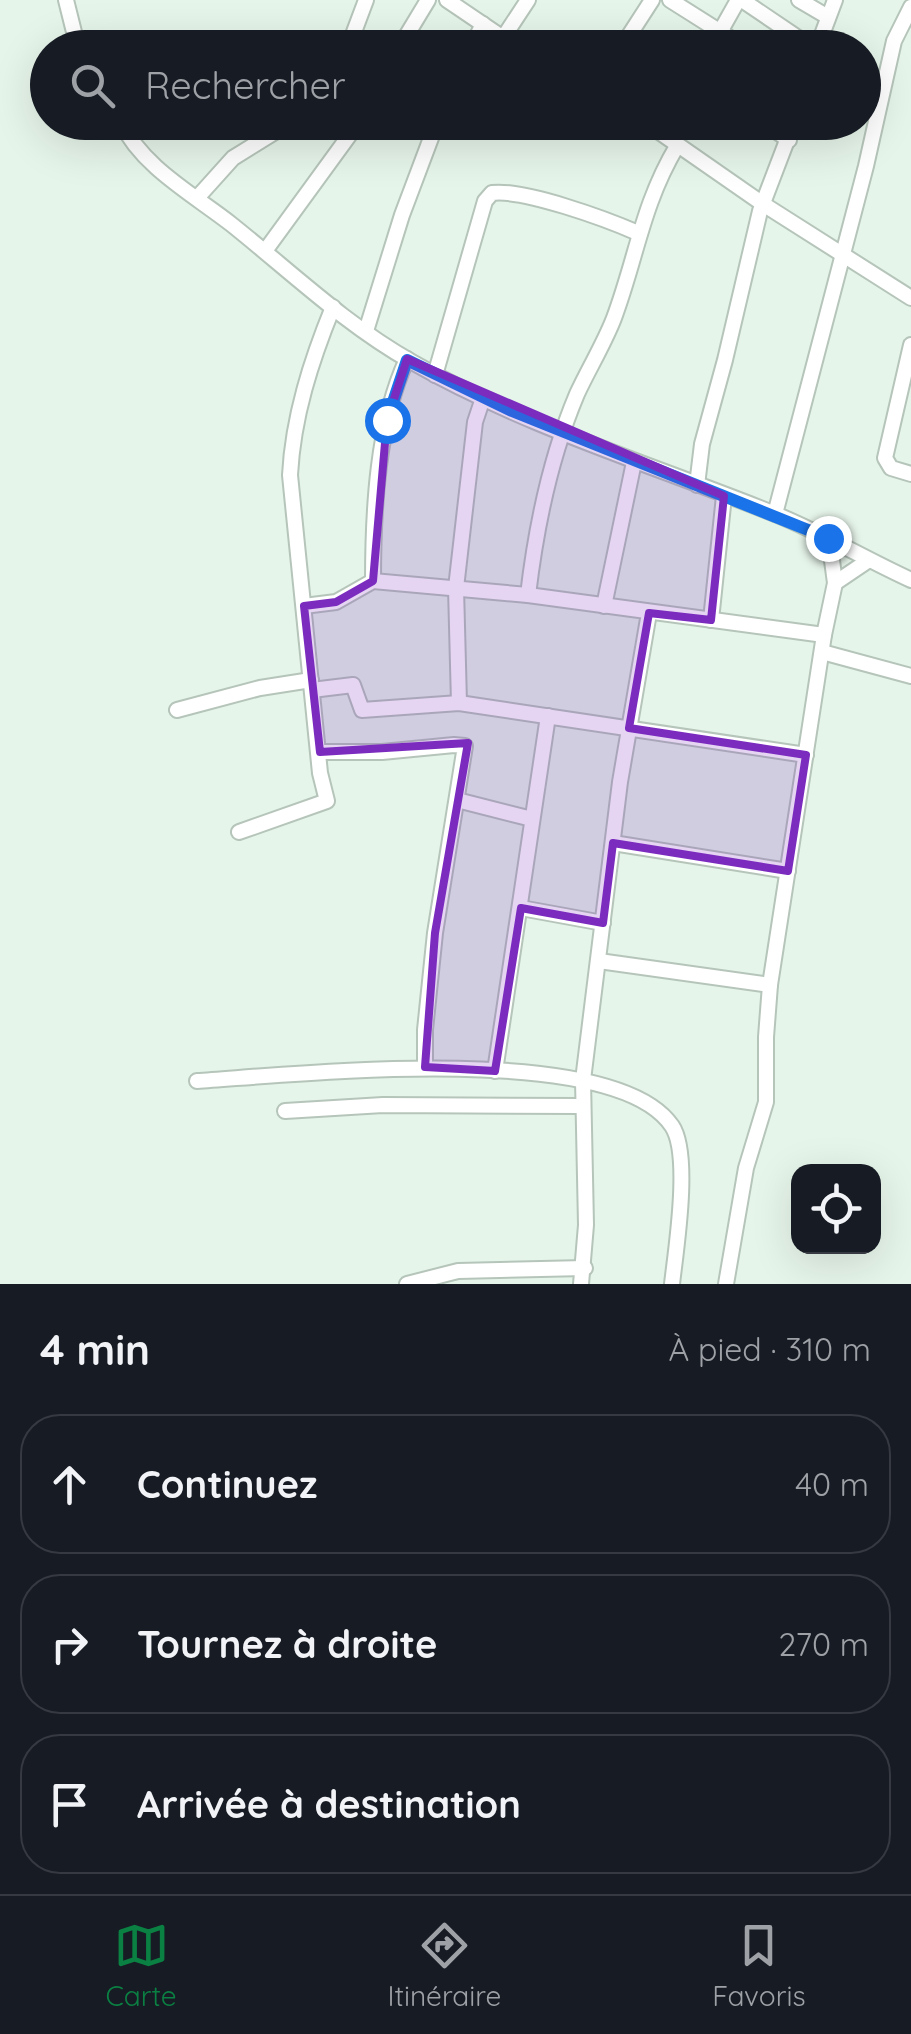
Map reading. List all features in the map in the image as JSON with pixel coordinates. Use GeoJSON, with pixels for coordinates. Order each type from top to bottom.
{"type":"FeatureCollection","features":[{"type":"Feature","properties":{"kind":"street"},"geometry":{"type":"LineString","coordinates":[[66,0],[74,30]]}},
{"type":"Feature","properties":{"kind":"street"},"geometry":{"type":"LineString","coordinates":[[355,30],[366,0]]}},
{"type":"Feature","properties":{"kind":"street"},"geometry":{"type":"LineString","coordinates":[[410,30],[428,0]]}},
{"type":"Feature","properties":{"kind":"street"},"geometry":{"type":"LineString","coordinates":[[447,0],[492,30]]}},
{"type":"Feature","properties":{"kind":"street"},"geometry":{"type":"LineString","coordinates":[[509,30],[528,0]]}},
{"type":"Feature","properties":{"kind":"street"},"geometry":{"type":"LineString","coordinates":[[633,30],[652,0]]}},
{"type":"Feature","properties":{"kind":"street"},"geometry":{"type":"LineString","coordinates":[[670,0],[719,30]]}},
{"type":"Feature","properties":{"kind":"street"},"geometry":{"type":"LineString","coordinates":[[722,30],[740,0],[787,30]]}},
{"type":"Feature","properties":{"kind":"street"},"geometry":{"type":"LineString","coordinates":[[799,0],[828,17]]}},
{"type":"Feature","properties":{"kind":"street"},"geometry":{"type":"LineString","coordinates":[[823,30],[835,0]]}},
{"type":"Feature","properties":{"kind":"street"},"geometry":{"type":"LineString","coordinates":[[881,94],[894,41],[911,8]]}},
{"type":"Feature","properties":{"kind":"street"},"geometry":{"type":"LineString","coordinates":[[480,30],[483,24]]}},
{"type":"Feature","properties":{"kind":"street"},"geometry":{"type":"LineString","coordinates":[[132,140],[334,308],[407,360],[483,398],[634,462],[775,514],[911,580]]}},
{"type":"Feature","properties":{"kind":"street"},"geometry":{"type":"LineString","coordinates":[[198,198],[233,158],[262,140]]}},
{"type":"Feature","properties":{"kind":"street"},"geometry":{"type":"LineString","coordinates":[[265,251],[346,140]]}},
{"type":"Feature","properties":{"kind":"street"},"geometry":{"type":"LineString","coordinates":[[366,332],[430,140]]}},
{"type":"Feature","properties":{"kind":"street"},"geometry":{"type":"LineString","coordinates":[[671,140],[911,298]]}},
{"type":"Feature","properties":{"kind":"street"},"geometry":{"type":"LineString","coordinates":[[697,485],[702,444],[763,204],[789,140]]}},
{"type":"Feature","properties":{"kind":"street"},"geometry":{"type":"LineString","coordinates":[[775,514],[870,140]]}},
{"type":"Feature","properties":{"kind":"street"},"geometry":{"type":"LineString","coordinates":[[528,595],[540,519],[563,432],[613,320],[653,193],[678,146]]}},
{"type":"Feature","properties":{"kind":"street"},"geometry":{"type":"LineString","coordinates":[[435,375],[484,201],[492,193],[506,192],[573,210],[638,233]]}},
{"type":"Feature","properties":{"kind":"street"},"geometry":{"type":"LineString","coordinates":[[239,832],[325,804],[291,501],[292,447],[313,358],[334,308]]}},
{"type":"Feature","properties":{"kind":"street"},"geometry":{"type":"LineString","coordinates":[[911,345],[885,458],[891,468],[911,474]]}},
{"type":"Feature","properties":{"kind":"street"},"geometry":{"type":"LineString","coordinates":[[373,581],[374,516],[387,420],[407,360]]}},
{"type":"Feature","properties":{"kind":"street"},"geometry":{"type":"LineString","coordinates":[[459,703],[456,588],[475,422],[483,398]]}},
{"type":"Feature","properties":{"kind":"street"},"geometry":{"type":"LineString","coordinates":[[604,606],[634,462]]}},
{"type":"Feature","properties":{"kind":"street"},"geometry":{"type":"LineString","coordinates":[[711,620],[724,496]]}},
{"type":"Feature","properties":{"kind":"street"},"geometry":{"type":"LineString","coordinates":[[726,1284],[746,1168],[766,1102],[770,985],[835,584],[835,564],[828,538]]}},
{"type":"Feature","properties":{"kind":"street"},"geometry":{"type":"LineString","coordinates":[[835,584],[869,560]]}},
{"type":"Feature","properties":{"kind":"street"},"geometry":{"type":"LineString","coordinates":[[304,606],[336,602],[373,581],[528,595],[824,635]]}},
{"type":"Feature","properties":{"kind":"street"},"geometry":{"type":"LineString","coordinates":[[581,1284],[585,1268],[584,1080],[629,728],[649,613]]}},
{"type":"Feature","properties":{"kind":"street"},"geometry":{"type":"LineString","coordinates":[[822,652],[911,676]]}},
{"type":"Feature","properties":{"kind":"street"},"geometry":{"type":"LineString","coordinates":[[177,710],[260,688],[355,686],[362,710],[459,703],[806,754]]}},
{"type":"Feature","properties":{"kind":"street"},"geometry":{"type":"LineString","coordinates":[[495,1071],[548,716]]}},
{"type":"Feature","properties":{"kind":"street"},"geometry":{"type":"LineString","coordinates":[[320,752],[382,752],[460,744],[466,750],[435,933],[425,1067]]}},
{"type":"Feature","properties":{"kind":"street"},"geometry":{"type":"LineString","coordinates":[[457,800],[532,819]]}},
{"type":"Feature","properties":{"kind":"street"},"geometry":{"type":"LineString","coordinates":[[613,843],[788,872]]}},
{"type":"Feature","properties":{"kind":"street"},"geometry":{"type":"LineString","coordinates":[[521,908],[604,923]]}},
{"type":"Feature","properties":{"kind":"street"},"geometry":{"type":"LineString","coordinates":[[598,961],[770,985]]}},
{"type":"Feature","properties":{"kind":"street"},"geometry":{"type":"LineString","coordinates":[[197,1081],[425,1067],[584,1080],[626,1094],[656,1110],[673,1127],[681,1166],[672,1284]]}},
{"type":"Feature","properties":{"kind":"street"},"geometry":{"type":"LineString","coordinates":[[285,1111],[383,1105],[582,1106]]}},
{"type":"Feature","properties":{"kind":"street"},"geometry":{"type":"LineString","coordinates":[[407,1284],[458,1270],[585,1268]]}},
{"type":"Feature","properties":{"kind":"highlighted area"},"geometry":{"type":"Polygon","coordinates":[[[407,359],[724,496],[711,620],[649,613],[629,728],[806,755],[788,871],[613,843],[603,923],[521,908],[495,1071],[425,1067],[435,933],[468,743],[320,752],[304,606],[336,602],[373,581],[387,420],[407,359]]]}},
{"type":"Feature","properties":{"kind":"route"},"geometry":{"type":"LineString","coordinates":[[387,420],[407,360],[512,411],[828,538]]}}]}
